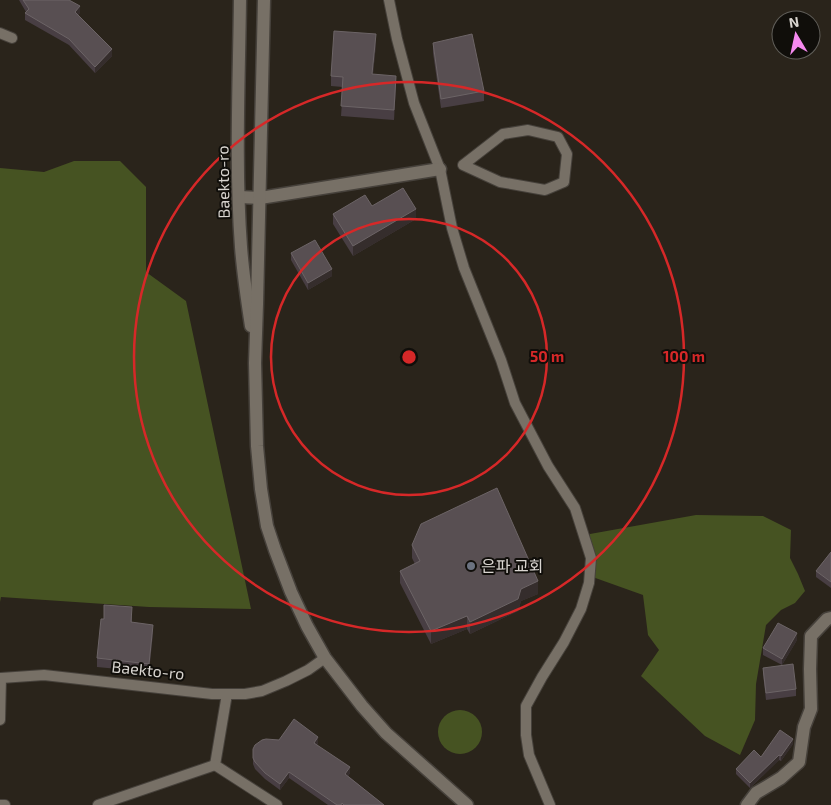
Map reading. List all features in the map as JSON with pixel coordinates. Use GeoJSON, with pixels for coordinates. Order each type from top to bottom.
{"type":"FeatureCollection","features":[{"type":"Feature","properties":{"kind":"street"},"geometry":{"type":"LineString","coordinates":[[233,0],[240,38]]}},
{"type":"Feature","properties":{"kind":"street","name":"Baekto-ro"},"geometry":{"type":"LineString","coordinates":[[240,0],[238,106],[241,247],[255,363],[257,446],[261,489],[268,526],[290,592],[325,658],[362,706],[386,733],[467,805]]}},
{"type":"Feature","properties":{"kind":"street","name":"Baekto-ro"},"geometry":{"type":"LineString","coordinates":[[255,363],[258,304],[264,0]]}},
{"type":"Feature","properties":{"kind":"street"},"geometry":{"type":"LineString","coordinates":[[239,197],[260,198],[440,169]]}},
{"type":"Feature","properties":{"kind":"street"},"geometry":{"type":"LineString","coordinates":[[747,805],[756,793],[781,778],[799,762],[804,727],[811,709],[811,636],[827,618],[831,618]]}},
{"type":"Feature","properties":{"kind":"lane"},"geometry":{"type":"LineString","coordinates":[[389,0],[414,103],[440,169],[452,228],[464,268],[501,360],[515,403],[548,466],[575,508],[592,558],[589,583],[582,610],[526,706],[526,735],[529,755],[550,805]]}},
{"type":"Feature","properties":{"kind":"lane"},"geometry":{"type":"LineString","coordinates":[[0,32],[12,38]]}},
{"type":"Feature","properties":{"kind":"lane"},"geometry":{"type":"LineString","coordinates":[[528,130],[558,137],[567,154],[564,182],[546,190],[500,182],[463,165],[503,134],[528,130]]}},
{"type":"Feature","properties":{"kind":"lane","name":"Baekto-ro"},"geometry":{"type":"LineString","coordinates":[[0,720],[1,678],[44,675],[212,694],[245,694],[262,691],[286,681],[308,670],[325,658]]}},
{"type":"Feature","properties":{"kind":"lane"},"geometry":{"type":"LineString","coordinates":[[215,765],[227,694]]}},
{"type":"Feature","properties":{"kind":"lane"},"geometry":{"type":"LineString","coordinates":[[98,805],[215,765]]}},
{"type":"Feature","properties":{"kind":"lane"},"geometry":{"type":"LineString","coordinates":[[215,765],[277,805]]}},
{"type":"Feature","properties":{"kind":"lane"},"geometry":{"type":"LineString","coordinates":[[0,805],[6,805]]}},
{"type":"Feature","properties":{"kind":"green space"},"geometry":{"type":"Polygon","coordinates":[[[74,161],[120,161],[146,187],[146,272],[186,301],[251,609],[149,607],[1,597],[0,602],[0,168],[44,172],[74,161]]]}},
{"type":"Feature","properties":{"kind":"green space"},"geometry":{"type":"Polygon","coordinates":[[[696,515],[763,516],[791,530],[790,558],[805,591],[795,603],[781,610],[766,625],[756,684],[755,720],[740,755],[705,736],[641,676],[659,650],[648,635],[643,595],[587,575],[590,534],[696,515]]]}},
{"type":"Feature","properties":{"kind":"green space"},"geometry":{"type":"Polygon","coordinates":[[[456,710],[464,710],[476,716],[482,732],[476,748],[464,754],[456,754],[444,748],[438,736],[438,728],[444,716],[456,710]]]}},
{"type":"Feature","properties":{"kind":"building"},"geometry":{"type":"Polygon","coordinates":[[[23,0],[69,0],[80,6],[75,12],[112,49],[95,67],[69,39],[25,13],[29,9],[23,0]]]}},
{"type":"Feature","properties":{"kind":"building"},"geometry":{"type":"Polygon","coordinates":[[[334,31],[376,34],[372,74],[396,76],[394,110],[341,106],[343,77],[331,76],[334,31]]]}},
{"type":"Feature","properties":{"kind":"building"},"geometry":{"type":"Polygon","coordinates":[[[472,34],[484,91],[441,99],[433,43],[472,34]]]}},
{"type":"Feature","properties":{"kind":"building"},"geometry":{"type":"Polygon","coordinates":[[[403,188],[416,209],[353,246],[333,214],[365,195],[372,206],[403,188]]]}},
{"type":"Feature","properties":{"kind":"building"},"geometry":{"type":"Polygon","coordinates":[[[315,240],[332,269],[308,283],[291,253],[315,240]]]}},
{"type":"Feature","properties":{"kind":"building","name":"은파 교회"},"geometry":{"type":"Polygon","coordinates":[[[497,488],[538,581],[521,589],[518,599],[470,622],[467,616],[431,631],[400,571],[420,561],[412,545],[421,524],[497,488]]]}},
{"type":"Feature","properties":{"kind":"building"},"geometry":{"type":"Polygon","coordinates":[[[831,552],[831,582],[816,571],[831,552]]]}},
{"type":"Feature","properties":{"kind":"building"},"geometry":{"type":"Polygon","coordinates":[[[104,605],[132,607],[131,622],[153,625],[149,664],[97,658],[101,619],[104,619],[104,605]]]}},
{"type":"Feature","properties":{"kind":"building"},"geometry":{"type":"Polygon","coordinates":[[[778,623],[797,633],[782,659],[763,648],[778,623]]]}},
{"type":"Feature","properties":{"kind":"building"},"geometry":{"type":"Polygon","coordinates":[[[793,664],[796,689],[766,693],[763,668],[793,664]]]}},
{"type":"Feature","properties":{"kind":"building"},"geometry":{"type":"Polygon","coordinates":[[[294,719],[318,737],[314,743],[350,767],[345,774],[384,805],[344,805],[342,803],[337,805],[289,772],[280,784],[265,773],[253,758],[255,745],[266,739],[279,740],[294,719]]]}},
{"type":"Feature","properties":{"kind":"building"},"geometry":{"type":"Polygon","coordinates":[[[780,730],[793,739],[781,756],[779,755],[750,783],[736,769],[754,750],[761,757],[780,730]]]}},
{"type":"Feature","properties":{"kind":"place","name":"은파 교회"},"geometry":{"type":"Point","coordinates":[471,566]}}]}
